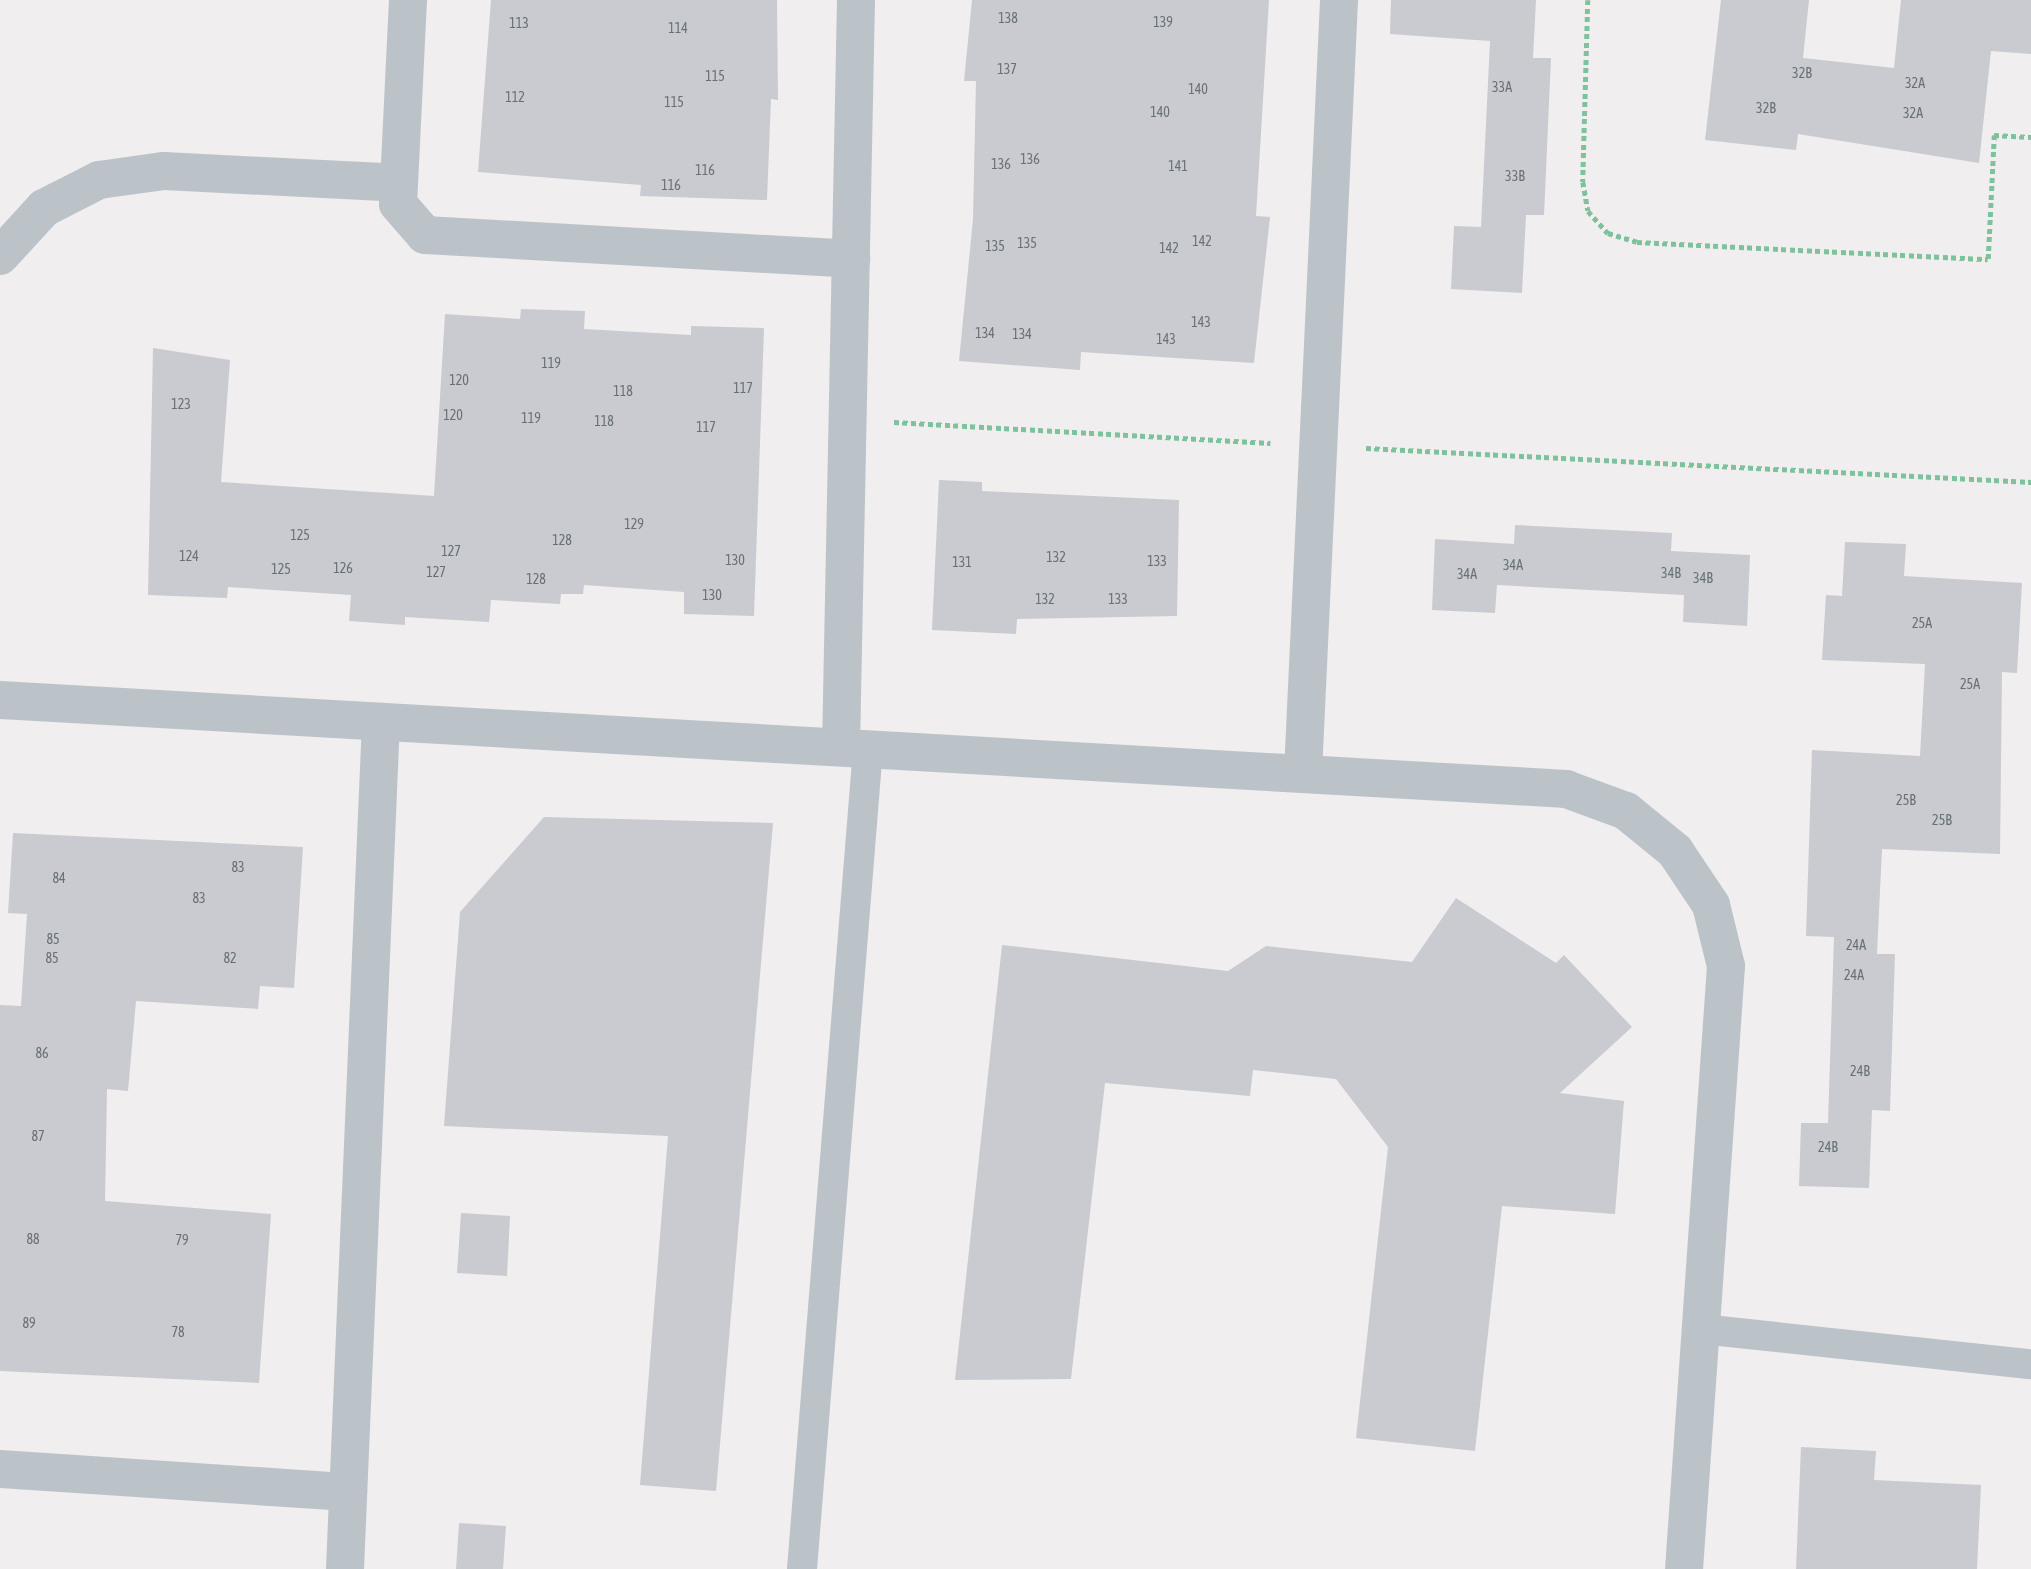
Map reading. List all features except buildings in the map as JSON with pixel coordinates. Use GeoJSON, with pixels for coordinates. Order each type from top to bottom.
{"type":"FeatureCollection","features":[{"type":"Feature","properties":{"kind":"street"},"geometry":{"type":"LineString","coordinates":[[408,0],[398,204],[408,222],[425,235],[446,239],[851,259]]}},
{"type":"Feature","properties":{"kind":"street"},"geometry":{"type":"LineString","coordinates":[[854,748],[848,420],[856,0]]}},
{"type":"Feature","properties":{"kind":"street"},"geometry":{"type":"LineString","coordinates":[[1303,773],[1339,0]]}},
{"type":"Feature","properties":{"kind":"street"},"geometry":{"type":"LineString","coordinates":[[1,252],[44,208],[99,180],[164,171],[398,183]]}},
{"type":"Feature","properties":{"kind":"street"},"geometry":{"type":"LineString","coordinates":[[0,700],[1566,789],[1626,811],[1675,851],[1711,905],[1726,966],[1684,1569]]}},
{"type":"Feature","properties":{"kind":"street"},"geometry":{"type":"LineString","coordinates":[[345,1569],[381,722]]}},
{"type":"Feature","properties":{"kind":"street"},"geometry":{"type":"LineString","coordinates":[[0,1469],[348,1492]]}},
{"type":"Feature","properties":{"kind":"lane"},"geometry":{"type":"LineString","coordinates":[[802,1569],[854,748]]}},
{"type":"Feature","properties":{"kind":"lane"},"geometry":{"type":"LineString","coordinates":[[1701,1329],[2031,1364]]}},
{"type":"Feature","properties":{"kind":"path"},"geometry":{"type":"LineString","coordinates":[[1588,0],[1583,182],[1588,211],[1608,233],[1637,242],[1988,259],[1994,135],[2031,137]]}},
{"type":"Feature","properties":{"kind":"path"},"geometry":{"type":"LineString","coordinates":[[848,420],[2031,482]]}}]}
